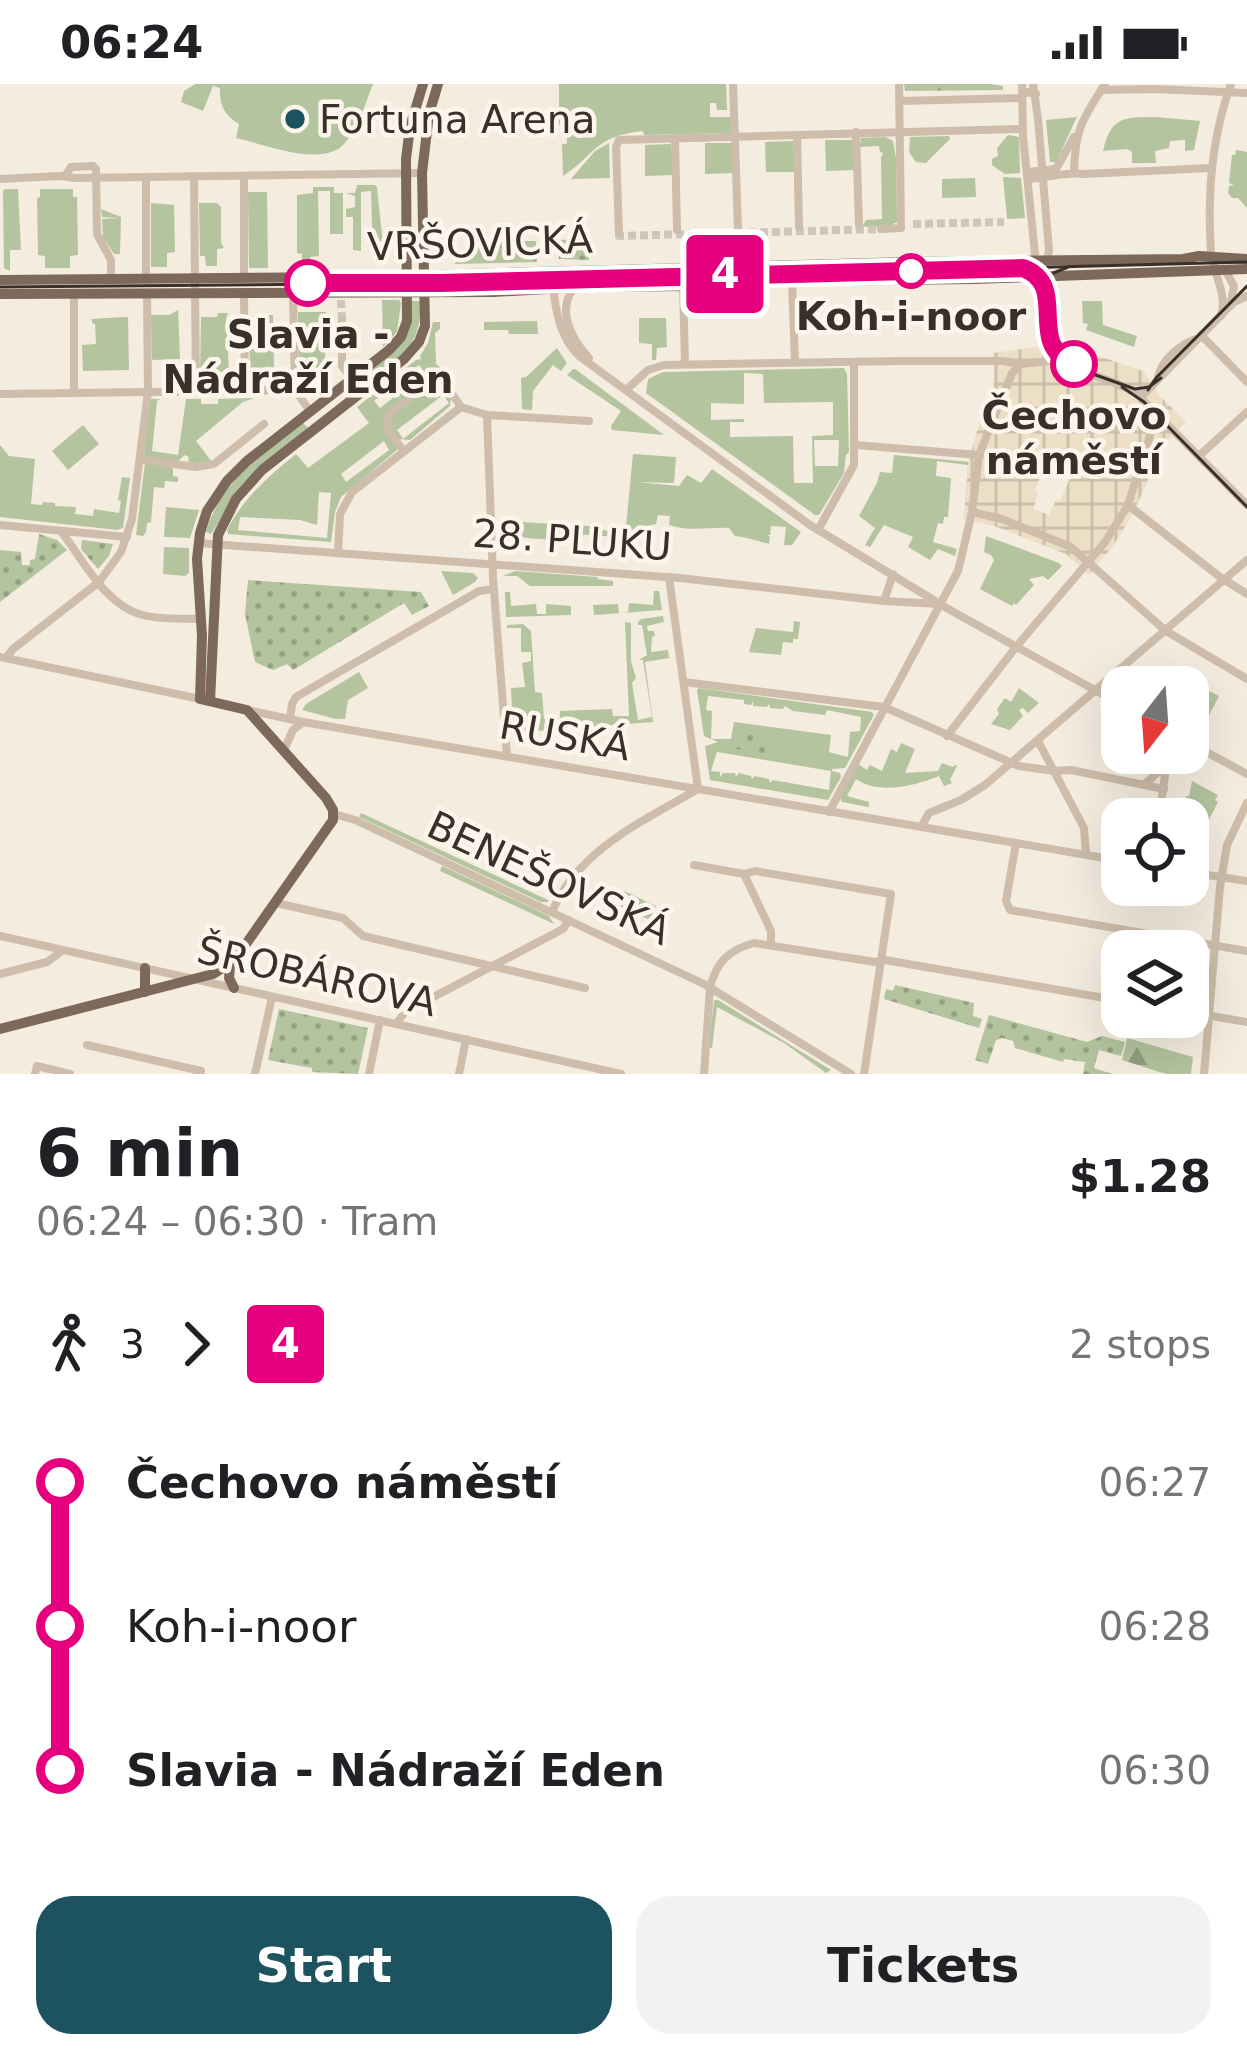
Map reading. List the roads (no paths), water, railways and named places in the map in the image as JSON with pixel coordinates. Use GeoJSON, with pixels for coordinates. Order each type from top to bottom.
{"type":"FeatureCollection","features":[{"type":"Feature","properties":{"kind":"main road"},"geometry":{"type":"LineString","coordinates":[[207,619],[198,543],[207,512],[227,481],[400,340],[407,321],[410,127],[423,84]]}},
{"type":"Feature","properties":{"kind":"main road"},"geometry":{"type":"LineString","coordinates":[[205,700],[207,619],[216,544],[225,517],[251,480],[404,359],[419,342],[425,326],[422,172],[438,84]]}},
{"type":"Feature","properties":{"kind":"main road","name":"VRŠOVICKÁ"},"geometry":{"type":"LineString","coordinates":[[0,294],[74,294],[195,278],[1247,259]]}},
{"type":"Feature","properties":{"kind":"main road","name":"VRŠOVICKÁ"},"geometry":{"type":"LineString","coordinates":[[0,280],[111,279],[195,294],[341,296],[1247,269]]}},
{"type":"Feature","properties":{"kind":"main road","name":"RUSKÁ"},"geometry":{"type":"LineString","coordinates":[[205,700],[247,710]]}},
{"type":"Feature","properties":{"kind":"main road"},"geometry":{"type":"LineString","coordinates":[[0,1029],[213,974],[230,965],[334,814],[326,798],[247,710]]}},
{"type":"Feature","properties":{"kind":"main road"},"geometry":{"type":"LineString","coordinates":[[230,965],[234,988]]}},
{"type":"Feature","properties":{"kind":"main road"},"geometry":{"type":"LineString","coordinates":[[145,968],[145,992]]}},
{"type":"Feature","properties":{"kind":"street"},"geometry":{"type":"LineString","coordinates":[[733,84],[737,229]]}},
{"type":"Feature","properties":{"kind":"street"},"geometry":{"type":"LineString","coordinates":[[881,229],[901,228],[899,84]]}},
{"type":"Feature","properties":{"kind":"street"},"geometry":{"type":"LineString","coordinates":[[1022,84],[1033,260],[1042,275]]}},
{"type":"Feature","properties":{"kind":"street"},"geometry":{"type":"LineString","coordinates":[[1042,174],[1060,165],[1103,87],[1230,88],[1247,93]]}},
{"type":"Feature","properties":{"kind":"street"},"geometry":{"type":"LineString","coordinates":[[1141,397],[1158,378],[1160,367],[1185,342],[1199,337],[1234,298],[1234,286],[1211,257],[1210,168],[1230,88]]}},
{"type":"Feature","properties":{"kind":"street"},"geometry":{"type":"LineString","coordinates":[[900,101],[1020,98],[1034,89],[1048,259],[1042,275],[1047,341],[1059,359]]}},
{"type":"Feature","properties":{"kind":"street"},"geometry":{"type":"LineString","coordinates":[[410,127],[416,137],[425,139]]}},
{"type":"Feature","properties":{"kind":"street"},"geometry":{"type":"LineString","coordinates":[[619,233],[617,142],[622,139],[1022,128]]}},
{"type":"Feature","properties":{"kind":"street"},"geometry":{"type":"LineString","coordinates":[[856,132],[859,225]]}},
{"type":"Feature","properties":{"kind":"street"},"geometry":{"type":"LineString","coordinates":[[797,134],[799,227]]}},
{"type":"Feature","properties":{"kind":"street"},"geometry":{"type":"LineString","coordinates":[[1074,172],[1075,136]]}},
{"type":"Feature","properties":{"kind":"street"},"geometry":{"type":"LineString","coordinates":[[675,138],[677,230]]}},
{"type":"Feature","properties":{"kind":"street"},"geometry":{"type":"LineString","coordinates":[[0,179],[70,177],[71,167],[93,166],[97,234],[111,260],[111,279]]}},
{"type":"Feature","properties":{"kind":"street"},"geometry":{"type":"LineString","coordinates":[[1027,176],[1210,168]]}},
{"type":"Feature","properties":{"kind":"street"},"geometry":{"type":"LineString","coordinates":[[97,178],[422,172]]}},
{"type":"Feature","properties":{"kind":"street"},"geometry":{"type":"LineString","coordinates":[[194,176],[196,391]]}},
{"type":"Feature","properties":{"kind":"street"},"geometry":{"type":"LineString","coordinates":[[244,176],[244,278]]}},
{"type":"Feature","properties":{"kind":"street"},"geometry":{"type":"LineString","coordinates":[[3,657],[99,582],[111,570],[127,537],[148,392],[146,177]]}},
{"type":"Feature","properties":{"kind":"street"},"geometry":{"type":"LineString","coordinates":[[890,264],[890,281]]}},
{"type":"Feature","properties":{"kind":"street"},"geometry":{"type":"LineString","coordinates":[[550,270],[556,314],[566,340],[597,369],[818,530],[1101,694]]}},
{"type":"Feature","properties":{"kind":"street"},"geometry":{"type":"LineString","coordinates":[[1220,270],[1221,316]]}},
{"type":"Feature","properties":{"kind":"street"},"geometry":{"type":"LineString","coordinates":[[792,280],[795,362]]}},
{"type":"Feature","properties":{"kind":"street"},"geometry":{"type":"LineString","coordinates":[[683,286],[685,364]]}},
{"type":"Feature","properties":{"kind":"street"},"geometry":{"type":"LineString","coordinates":[[574,288],[566,297],[569,327],[597,369]]}},
{"type":"Feature","properties":{"kind":"street"},"geometry":{"type":"LineString","coordinates":[[74,294],[74,394]]}},
{"type":"Feature","properties":{"kind":"street"},"geometry":{"type":"LineString","coordinates":[[293,294],[295,390],[310,411]]}},
{"type":"Feature","properties":{"kind":"street"},"geometry":{"type":"LineString","coordinates":[[244,295],[245,391]]}},
{"type":"Feature","properties":{"kind":"street"},"geometry":{"type":"LineString","coordinates":[[1229,307],[1247,296]]}},
{"type":"Feature","properties":{"kind":"street"},"geometry":{"type":"LineString","coordinates":[[342,320],[342,367],[362,392]]}},
{"type":"Feature","properties":{"kind":"street"},"geometry":{"type":"LineString","coordinates":[[1199,337],[1247,382]]}},
{"type":"Feature","properties":{"kind":"street"},"geometry":{"type":"LineString","coordinates":[[626,391],[652,368],[685,364],[1021,364],[1059,359],[1141,397],[1247,505]]}},
{"type":"Feature","properties":{"kind":"street"},"geometry":{"type":"LineString","coordinates":[[818,530],[850,476],[855,446],[854,362]]}},
{"type":"Feature","properties":{"kind":"street"},"geometry":{"type":"LineString","coordinates":[[829,812],[962,561],[979,455],[1012,373],[1021,364]]}},
{"type":"Feature","properties":{"kind":"street"},"geometry":{"type":"LineString","coordinates":[[404,451],[387,428],[386,418],[429,383],[444,382],[461,407],[487,415],[589,421]]}},
{"type":"Feature","properties":{"kind":"street"},"geometry":{"type":"LineString","coordinates":[[0,394],[295,390]]}},
{"type":"Feature","properties":{"kind":"street"},"geometry":{"type":"LineString","coordinates":[[338,553],[340,514],[346,499],[461,407]]}},
{"type":"Feature","properties":{"kind":"street"},"geometry":{"type":"LineString","coordinates":[[1201,455],[1247,412]]}},
{"type":"Feature","properties":{"kind":"street"},"geometry":{"type":"LineString","coordinates":[[487,415],[507,756]]}},
{"type":"Feature","properties":{"kind":"street"},"geometry":{"type":"LineString","coordinates":[[947,736],[1090,562],[1128,505],[1160,415]]}},
{"type":"Feature","properties":{"kind":"street"},"geometry":{"type":"LineString","coordinates":[[140,459],[214,464],[264,424]]}},
{"type":"Feature","properties":{"kind":"street"},"geometry":{"type":"LineString","coordinates":[[855,446],[979,455]]}},
{"type":"Feature","properties":{"kind":"street"},"geometry":{"type":"LineString","coordinates":[[1128,505],[1247,594]]}},
{"type":"Feature","properties":{"kind":"street"},"geometry":{"type":"LineString","coordinates":[[973,512],[1066,544],[1166,631],[1247,680]]}},
{"type":"Feature","properties":{"kind":"street"},"geometry":{"type":"LineString","coordinates":[[0,524],[127,537]]}},
{"type":"Feature","properties":{"kind":"street"},"geometry":{"type":"LineString","coordinates":[[61,531],[117,601],[139,614],[207,619]]}},
{"type":"Feature","properties":{"kind":"street","name":"28. PLUKU"},"geometry":{"type":"LineString","coordinates":[[198,543],[669,577],[940,604]]}},
{"type":"Feature","properties":{"kind":"street"},"geometry":{"type":"LineString","coordinates":[[922,827],[928,813],[974,792],[1038,741],[1247,560]]}},
{"type":"Feature","properties":{"kind":"street"},"geometry":{"type":"LineString","coordinates":[[884,601],[893,574]]}},
{"type":"Feature","properties":{"kind":"street"},"geometry":{"type":"LineString","coordinates":[[396,1024],[405,1012],[563,929],[566,890],[582,866],[607,844],[698,789],[669,577]]}},
{"type":"Feature","properties":{"kind":"street"},"geometry":{"type":"LineString","coordinates":[[290,719],[296,697],[478,591],[494,589]]}},
{"type":"Feature","properties":{"kind":"street","name":"RUSKÁ"},"geometry":{"type":"LineString","coordinates":[[3,657],[205,700]]}},
{"type":"Feature","properties":{"kind":"street"},"geometry":{"type":"LineString","coordinates":[[685,682],[884,707],[1019,766],[1071,770],[1164,788]]}},
{"type":"Feature","properties":{"kind":"street","name":"RUSKÁ"},"geometry":{"type":"LineString","coordinates":[[247,710],[1101,857]]}},
{"type":"Feature","properties":{"kind":"street"},"geometry":{"type":"LineString","coordinates":[[284,751],[293,730],[303,722]]}},
{"type":"Feature","properties":{"kind":"street"},"geometry":{"type":"LineString","coordinates":[[1038,741],[1084,828],[1086,854]]}},
{"type":"Feature","properties":{"kind":"street"},"geometry":{"type":"LineString","coordinates":[[1209,753],[1247,774]]}},
{"type":"Feature","properties":{"kind":"street"},"geometry":{"type":"LineString","coordinates":[[1144,784],[1154,774]]}},
{"type":"Feature","properties":{"kind":"street"},"geometry":{"type":"LineString","coordinates":[[1162,798],[1167,774]]}},
{"type":"Feature","properties":{"kind":"street"},"geometry":{"type":"LineString","coordinates":[[666,807],[671,784]]}},
{"type":"Feature","properties":{"kind":"street"},"geometry":{"type":"LineString","coordinates":[[1247,802],[1227,845],[1221,877],[1209,1016],[1247,1022]]}},
{"type":"Feature","properties":{"kind":"street","name":"BENEŠOVSKÁ"},"geometry":{"type":"LineString","coordinates":[[334,814],[710,988],[850,1073]]}},
{"type":"Feature","properties":{"kind":"street"},"geometry":{"type":"LineString","coordinates":[[1016,843],[1006,901],[1010,910],[1247,951]]}},
{"type":"Feature","properties":{"kind":"street"},"geometry":{"type":"LineString","coordinates":[[694,865],[891,895],[865,1070],[850,1073]]}},
{"type":"Feature","properties":{"kind":"street"},"geometry":{"type":"LineString","coordinates":[[744,874],[771,931],[771,944]]}},
{"type":"Feature","properties":{"kind":"street"},"geometry":{"type":"LineString","coordinates":[[1209,875],[1247,881]]}},
{"type":"Feature","properties":{"kind":"street"},"geometry":{"type":"LineString","coordinates":[[276,903],[343,918],[363,936],[586,988]]}},
{"type":"Feature","properties":{"kind":"street","name":"ŠROBÁROVA"},"geometry":{"type":"LineString","coordinates":[[0,936],[621,1074]]}},
{"type":"Feature","properties":{"kind":"street"},"geometry":{"type":"LineString","coordinates":[[704,1074],[713,976],[735,948],[754,943],[1101,998]]}},
{"type":"Feature","properties":{"kind":"street"},"geometry":{"type":"LineString","coordinates":[[0,974],[47,962],[63,950]]}},
{"type":"Feature","properties":{"kind":"street"},"geometry":{"type":"LineString","coordinates":[[255,1074],[272,997]]}},
{"type":"Feature","properties":{"kind":"street"},"geometry":{"type":"LineString","coordinates":[[369,1074],[380,1020]]}},
{"type":"Feature","properties":{"kind":"street"},"geometry":{"type":"LineString","coordinates":[[1204,1074],[1207,1038]]}},
{"type":"Feature","properties":{"kind":"street"},"geometry":{"type":"LineString","coordinates":[[459,1074],[466,1040]]}},
{"type":"Feature","properties":{"kind":"street"},"geometry":{"type":"LineString","coordinates":[[87,1045],[200,1072]]}},
{"type":"Feature","properties":{"kind":"street"},"geometry":{"type":"LineString","coordinates":[[35,1074],[37,1066],[70,1074]]}},
{"type":"Feature","properties":{"kind":"tunnel"},"geometry":{"type":"LineString","coordinates":[[913,224],[1004,222]]}},
{"type":"Feature","properties":{"kind":"tunnel"},"geometry":{"type":"LineString","coordinates":[[619,233],[881,229]]}},
{"type":"Feature","properties":{"kind":"tunnel"},"geometry":{"type":"LineString","coordinates":[[341,300],[342,321]]}},
{"type":"Feature","properties":{"kind":"tram line"},"geometry":{"type":"LineString","coordinates":[[0,287],[439,283],[1247,262]]}},
{"type":"Feature","properties":{"kind":"tram line"},"geometry":{"type":"LineString","coordinates":[[1068,267],[1051,274],[1042,291],[1046,345],[1053,357],[1135,389],[1149,387],[1161,378]]}},
{"type":"Feature","properties":{"kind":"tram line","name":"4"},"geometry":{"type":"LineString","coordinates":[[308,283],[1023,268],[1037,276],[1045,289],[1051,347],[1074,364]]}},
{"type":"Feature","properties":{"kind":"tram line"},"geometry":{"type":"LineString","coordinates":[[1148,390],[1247,286]]}},
{"type":"Feature","properties":{"kind":"tram line"},"geometry":{"type":"LineString","coordinates":[[1122,387],[1144,402],[1247,507]]}},
{"type":"Feature","properties":{"kind":"place","name":"Fortuna Arena"},"geometry":{"type":"Point","coordinates":[295,119]}},
{"type":"Feature","properties":{"kind":"place","name":"Koh-i-noor"},"geometry":{"type":"Point","coordinates":[911,271]}},
{"type":"Feature","properties":{"kind":"place","name":"Slavia - Nádraží Eden"},"geometry":{"type":"Point","coordinates":[308,283]}},
{"type":"Feature","properties":{"kind":"place","name":"Čechovo náměstí"},"geometry":{"type":"Point","coordinates":[1074,364]}}]}
